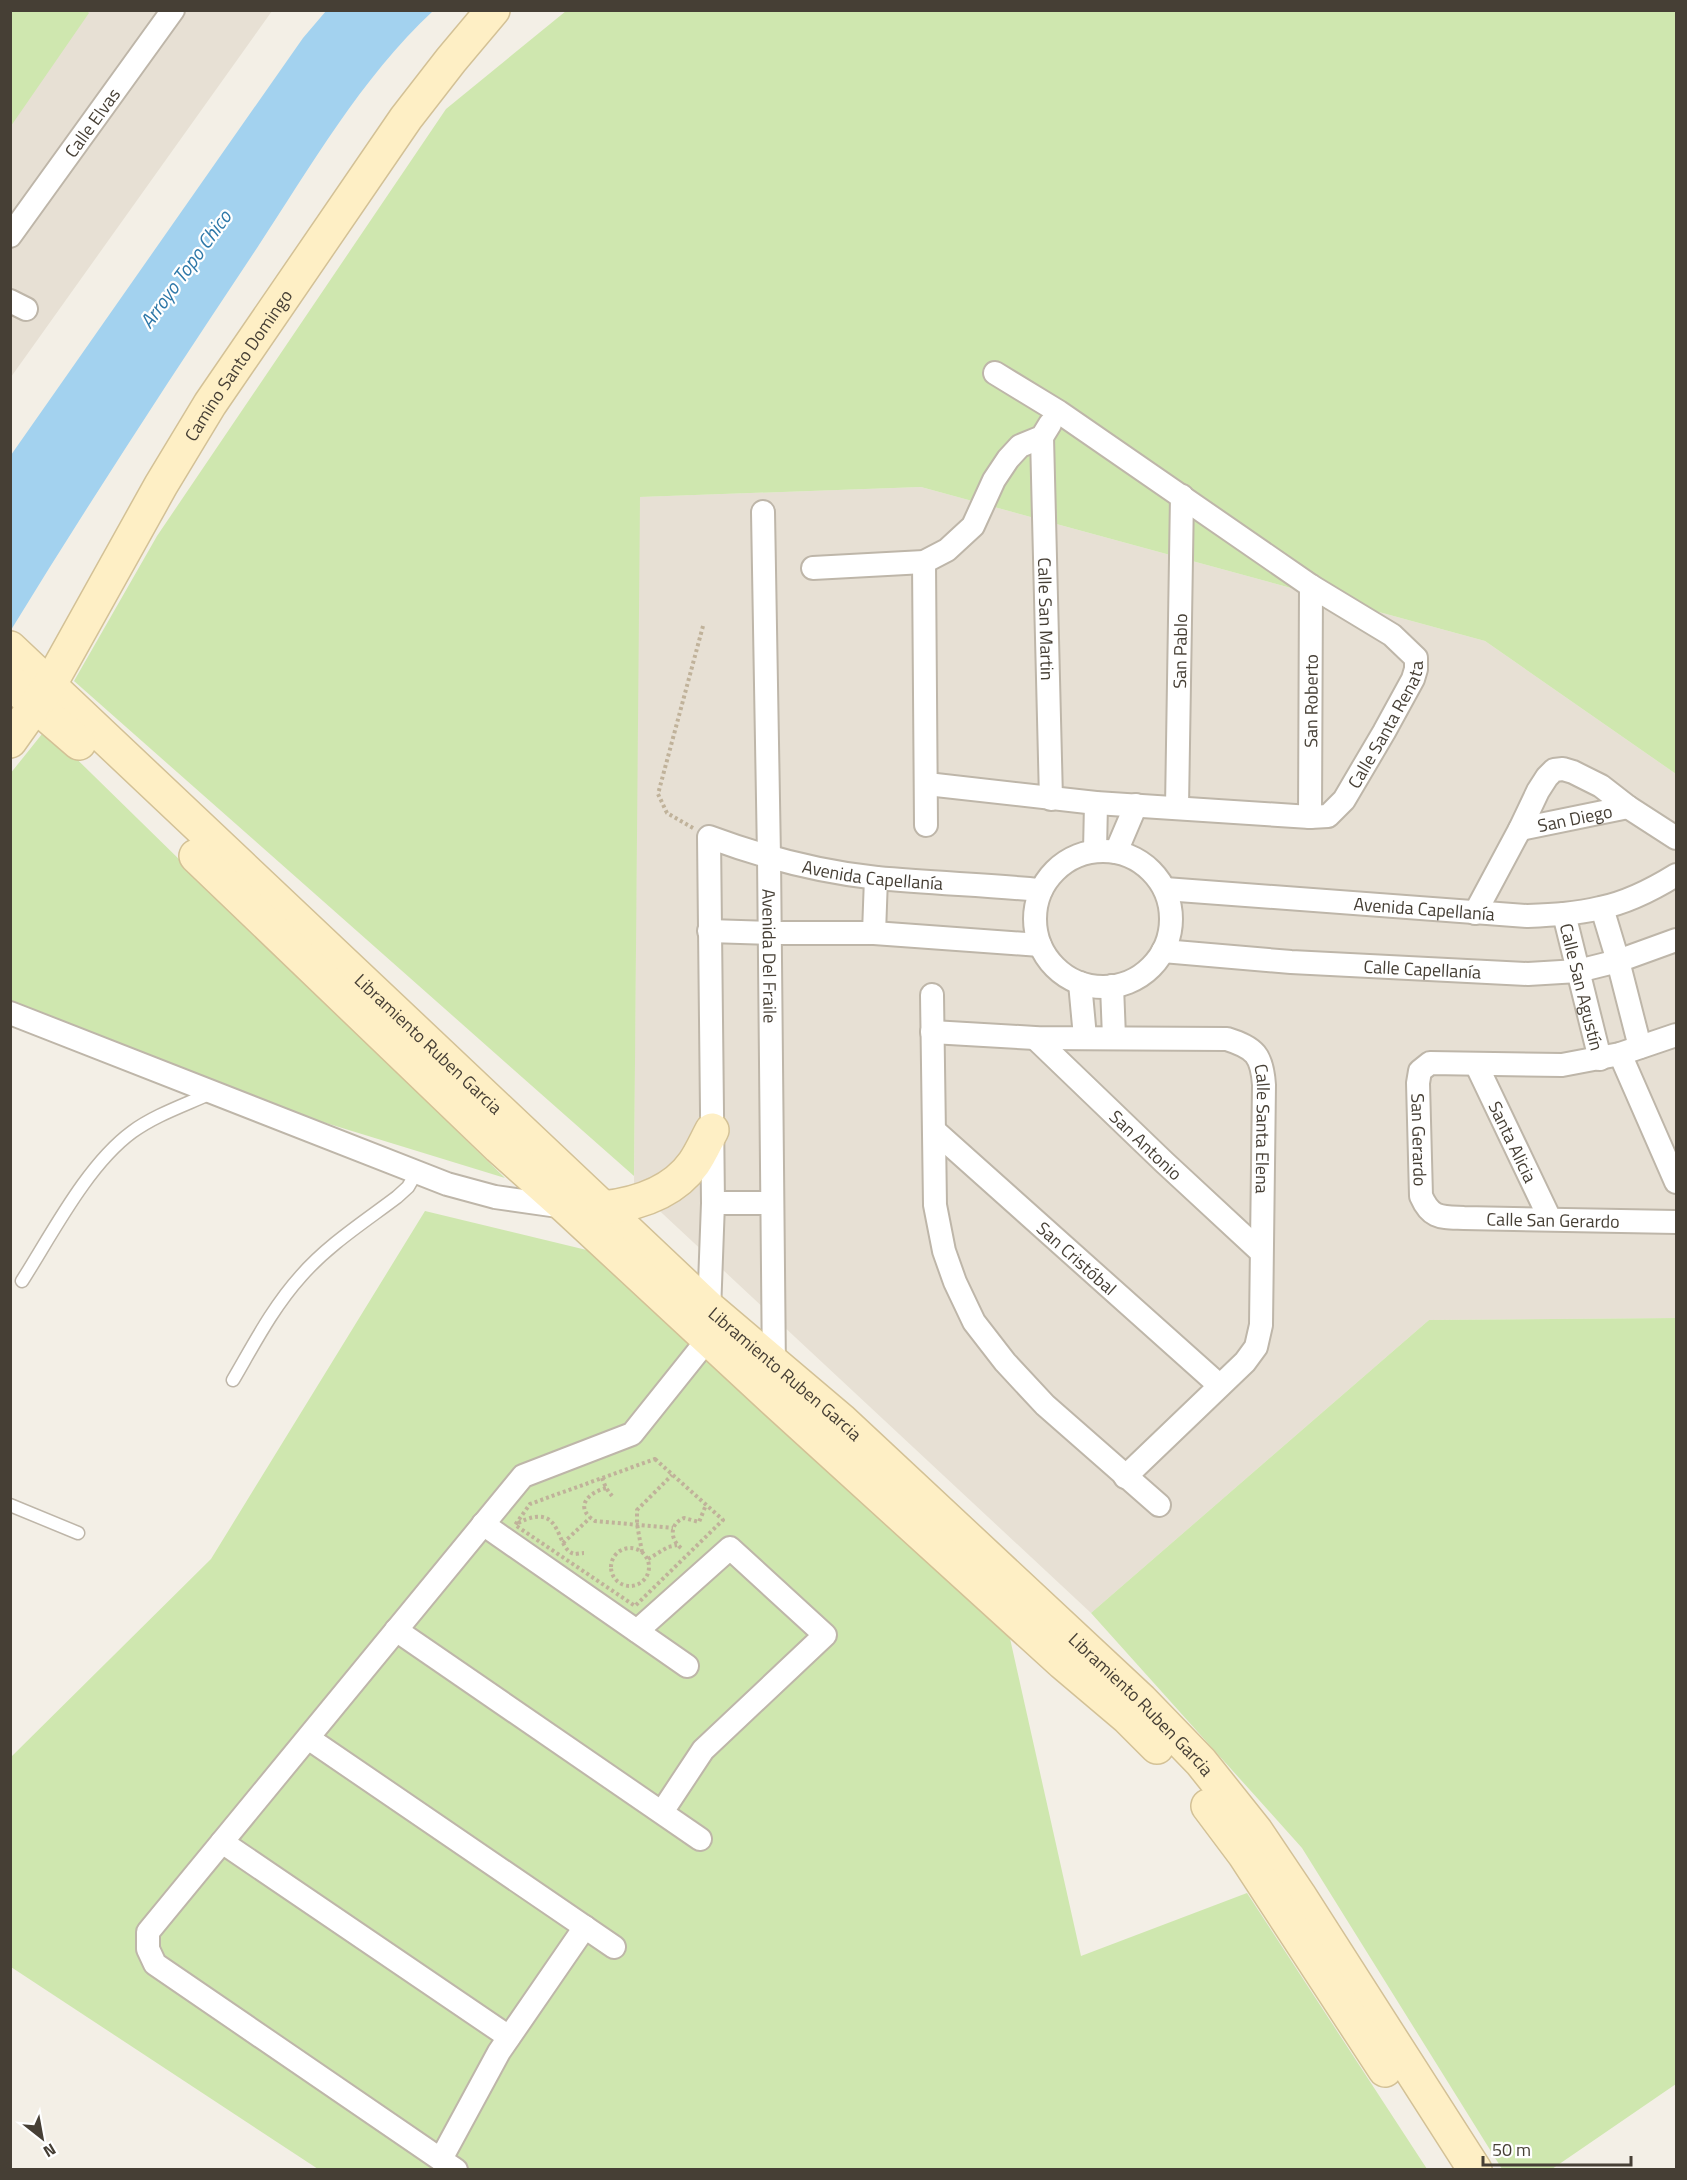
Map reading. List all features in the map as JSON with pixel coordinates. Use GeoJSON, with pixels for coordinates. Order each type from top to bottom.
{"type":"FeatureCollection","features":[{"type":"Feature","properties":{"kind":"street","name":"Calle Elvas"},"geometry":{"type":"LineString","coordinates":[[10,236],[172,10]]}},
{"type":"Feature","properties":{"kind":"street","name":"Camino Santo Domingo"},"geometry":{"type":"LineString","coordinates":[[10,741],[49,687],[161,485],[210,404],[406,118],[493,10]]}},
{"type":"Feature","properties":{"kind":"street","name":"Calle Santa Renata"},"geometry":{"type":"LineString","coordinates":[[927,784],[1096,803],[1310,817],[1328,816],[1344,800],[1395,712],[1416,669],[1416,658],[1392,635],[1311,586],[1059,412],[995,374]]}},
{"type":"Feature","properties":{"kind":"street"},"geometry":{"type":"LineString","coordinates":[[813,568],[924,562],[947,550],[973,526],[994,480],[1008,459],[1020,446],[1042,437],[1059,412]]}},
{"type":"Feature","properties":{"kind":"street","name":"Calle San Martin"},"geometry":{"type":"LineString","coordinates":[[1042,437],[1051,799]]}},
{"type":"Feature","properties":{"kind":"street","name":"San Pablo"},"geometry":{"type":"LineString","coordinates":[[1178,807],[1182,496]]}},
{"type":"Feature","properties":{"kind":"street","name":"Avenida Del Fraile"},"geometry":{"type":"LineString","coordinates":[[763,512],[774,1400]]}},
{"type":"Feature","properties":{"kind":"street"},"geometry":{"type":"LineString","coordinates":[[924,562],[926,825]]}},
{"type":"Feature","properties":{"kind":"street","name":"San Roberto"},"geometry":{"type":"LineString","coordinates":[[1310,817],[1311,586]]}},
{"type":"Feature","properties":{"kind":"street","name":"Libramiento Ruben Garcia"},"geometry":{"type":"LineString","coordinates":[[14,668],[49,687],[603,1208],[709,1324],[774,1400],[1150,1740],[1197,1792],[1244,1854],[1449,2169]]}},
{"type":"Feature","properties":{"kind":"street","name":"Libramiento Ruben Garcia"},"geometry":{"type":"LineString","coordinates":[[49,687],[100,762],[499,1147],[566,1207],[709,1324],[774,1364],[841,1420],[1142,1700],[1201,1762],[1244,1815],[1277,1861],[1475,2169]]}},
{"type":"Feature","properties":{"kind":"street","name":"San Diego"},"geometry":{"type":"LineString","coordinates":[[1475,913],[1538,791],[1546,777],[1554,770],[1563,769],[1573,772],[1601,786],[1628,807],[1677,838]]}},
{"type":"Feature","properties":{"kind":"street"},"geometry":{"type":"LineString","coordinates":[[1096,803],[1106,851]]}},
{"type":"Feature","properties":{"kind":"street"},"geometry":{"type":"LineString","coordinates":[[1106,851],[1136,805]]}},
{"type":"Feature","properties":{"kind":"street","name":"San Diego"},"geometry":{"type":"LineString","coordinates":[[1520,829],[1628,807]]}},
{"type":"Feature","properties":{"kind":"street"},"geometry":{"type":"LineString","coordinates":[[585,1927],[509,2037],[448,2164],[156,1964],[148,1949],[148,1932],[523,1476],[632,1434],[709,1324],[713,1203],[708,837]]}},
{"type":"Feature","properties":{"kind":"street","name":"Avenida Capellanía"},"geometry":{"type":"LineString","coordinates":[[708,837],[769,857],[876,878],[1041,890]]}},
{"type":"Feature","properties":{"kind":"street"},"geometry":{"type":"LineString","coordinates":[[1106,851],[1136,859],[1153,872],[1165,889],[1171,910],[1170,931],[1163,951],[1150,968],[1133,980],[1113,986],[1080,983],[1056,968],[1040,945],[1035,927],[1035,908],[1041,890],[1054,871],[1073,858],[1106,851]]}},
{"type":"Feature","properties":{"kind":"street","name":"Avenida Capellanía"},"geometry":{"type":"LineString","coordinates":[[1165,889],[1527,916],[1564,914],[1602,908],[1659,885],[1677,875]]}},
{"type":"Feature","properties":{"kind":"street"},"geometry":{"type":"LineString","coordinates":[[874,933],[876,878]]}},
{"type":"Feature","properties":{"kind":"street"},"geometry":{"type":"LineString","coordinates":[[1602,908],[1618,961],[1620,1053],[1677,1182]]}},
{"type":"Feature","properties":{"kind":"street","name":"Calle San Agustín"},"geometry":{"type":"LineString","coordinates":[[1564,914],[1578,970],[1620,1053]]}},
{"type":"Feature","properties":{"kind":"street"},"geometry":{"type":"LineString","coordinates":[[709,931],[874,933],[1040,945]]}},
{"type":"Feature","properties":{"kind":"street","name":"Calle Capellanía"},"geometry":{"type":"LineString","coordinates":[[1163,951],[1291,962],[1528,974],[1578,970],[1618,961],[1677,940]]}},
{"type":"Feature","properties":{"kind":"street"},"geometry":{"type":"LineString","coordinates":[[1080,983],[1085,1037]]}},
{"type":"Feature","properties":{"kind":"street"},"geometry":{"type":"LineString","coordinates":[[1113,986],[1114,1037]]}},
{"type":"Feature","properties":{"kind":"street"},"geometry":{"type":"LineString","coordinates":[[933,995],[935,1205],[944,1251],[955,1282],[975,1322],[1005,1362],[1045,1405],[1159,1505]]}},
{"type":"Feature","properties":{"kind":"street"},"geometry":{"type":"LineString","coordinates":[[10,1013],[416,1173],[479,1193],[566,1207]]}},
{"type":"Feature","properties":{"kind":"street","name":"Calle Santa Elena"},"geometry":{"type":"LineString","coordinates":[[932,1032],[1035,1038],[1227,1039],[1253,1050],[1261,1061],[1264,1085],[1260,1251],[1261,1325],[1256,1347],[1245,1362],[1125,1477]]}},
{"type":"Feature","properties":{"kind":"street"},"geometry":{"type":"LineString","coordinates":[[1476,1064],[1562,1065],[1620,1053],[1677,1035]]}},
{"type":"Feature","properties":{"kind":"street","name":"San Antonio"},"geometry":{"type":"LineString","coordinates":[[1035,1038],[1260,1251]]}},
{"type":"Feature","properties":{"kind":"street","name":"San Gerardo"},"geometry":{"type":"LineString","coordinates":[[1430,1211],[1421,1196],[1420,1180],[1418,1083],[1423,1067],[1437,1062],[1476,1064]]}},
{"type":"Feature","properties":{"kind":"street","name":"Santa Alicia"},"geometry":{"type":"LineString","coordinates":[[1476,1064],[1550,1219]]}},
{"type":"Feature","properties":{"kind":"street"},"geometry":{"type":"LineString","coordinates":[[603,1208],[646,1199],[681,1178],[694,1163],[712,1130]]}},
{"type":"Feature","properties":{"kind":"street","name":"San Cristóbal"},"geometry":{"type":"LineString","coordinates":[[936,1132],[1219,1385]]}},
{"type":"Feature","properties":{"kind":"street"},"geometry":{"type":"LineString","coordinates":[[713,1203],[771,1203]]}},
{"type":"Feature","properties":{"kind":"street","name":"Calle San Gerardo"},"geometry":{"type":"LineString","coordinates":[[1430,1211],[1436,1216],[1446,1218],[1677,1222]]}},
{"type":"Feature","properties":{"kind":"street"},"geometry":{"type":"LineString","coordinates":[[483,1524],[687,1666]]}},
{"type":"Feature","properties":{"kind":"street"},"geometry":{"type":"LineString","coordinates":[[637,1631],[730,1548],[825,1635],[704,1750],[662,1812]]}},
{"type":"Feature","properties":{"kind":"street"},"geometry":{"type":"LineString","coordinates":[[396,1630],[700,1839]]}},
{"type":"Feature","properties":{"kind":"street"},"geometry":{"type":"LineString","coordinates":[[308,1738],[614,1947]]}},
{"type":"Feature","properties":{"kind":"street"},"geometry":{"type":"LineString","coordinates":[[222,1842],[509,2037]]}},
{"type":"Feature","properties":{"kind":"lane"},"geometry":{"type":"LineString","coordinates":[[22,1281],[89,1176],[108,1152],[133,1131],[212,1092]]}},
{"type":"Feature","properties":{"kind":"lane"},"geometry":{"type":"LineString","coordinates":[[233,1380],[269,1317],[301,1276],[324,1253],[397,1197],[408,1187],[416,1173]]}},
{"type":"Feature","properties":{"kind":"lane"},"geometry":{"type":"LineString","coordinates":[[10,1505],[78,1533]]}},
{"type":"Feature","properties":{"kind":"path"},"geometry":{"type":"LineString","coordinates":[[703,626],[658,794],[667,813],[708,837]]}},
{"type":"Feature","properties":{"kind":"path"},"geometry":{"type":"LineString","coordinates":[[655,1459],[723,1520],[635,1606],[515,1525],[530,1504],[655,1459]]}},
{"type":"Feature","properties":{"kind":"path"},"geometry":{"type":"LineString","coordinates":[[643,1552],[627,1548],[616,1554],[611,1566],[614,1578],[624,1586],[637,1586],[650,1572],[637,1524],[637,1510],[672,1474]]}},
{"type":"Feature","properties":{"kind":"path"},"geometry":{"type":"LineString","coordinates":[[602,1478],[612,1496]]}},
{"type":"Feature","properties":{"kind":"path"},"geometry":{"type":"LineString","coordinates":[[606,1488],[586,1499],[584,1507],[590,1518],[595,1521],[673,1528]]}},
{"type":"Feature","properties":{"kind":"path"},"geometry":{"type":"LineString","coordinates":[[681,1548],[673,1539],[673,1528],[684,1518],[699,1522],[706,1505]]}},
{"type":"Feature","properties":{"kind":"path"},"geometry":{"type":"LineString","coordinates":[[515,1525],[532,1518],[547,1519],[558,1529],[563,1543],[570,1552],[584,1553]]}},
{"type":"Feature","properties":{"kind":"path"},"geometry":{"type":"LineString","coordinates":[[563,1543],[590,1518]]}},
{"type":"Feature","properties":{"kind":"path"},"geometry":{"type":"LineString","coordinates":[[648,1559],[676,1545]]}},
{"type":"Feature","properties":{"kind":"shaded area"},"geometry":{"type":"Polygon","coordinates":[[[11,11],[272,11],[11,377],[11,11]]]}},
{"type":"Feature","properties":{"kind":"shaded area"},"geometry":{"type":"Polygon","coordinates":[[[921,487],[1485,641],[1676,774],[1676,1318],[1429,1320],[1091,1613],[634,1187],[639,497],[921,487]]]}},
{"type":"Feature","properties":{"kind":"green space"},"geometry":{"type":"Polygon","coordinates":[[[11,10],[86,10],[89,13],[11,126],[11,10]]]}},
{"type":"Feature","properties":{"kind":"green space"},"geometry":{"type":"Polygon","coordinates":[[[566,11],[1676,11],[1676,774],[1485,641],[921,487],[640,497],[634,1176],[74,681],[157,536],[446,109],[566,11]]]}},
{"type":"Feature","properties":{"kind":"green space"},"geometry":{"type":"Polygon","coordinates":[[[46,729],[505,1178],[264,1104],[11,1001],[10,774],[46,729]]]}},
{"type":"Feature","properties":{"kind":"green space"},"geometry":{"type":"Polygon","coordinates":[[[425,1211],[599,1253],[1009,1634],[1081,1956],[1247,1893],[1427,2169],[318,2169],[11,1967],[11,1757],[211,1559],[425,1211]]]}},
{"type":"Feature","properties":{"kind":"green space"},"geometry":{"type":"Polygon","coordinates":[[[1676,1318],[1676,2084],[1552,2169],[1502,2169],[1302,1848],[1091,1613],[1429,1320],[1676,1318]]]}},
{"type":"Feature","properties":{"kind":"water","name":"Arroyo Topo Chico"},"geometry":{"type":"Polygon","coordinates":[[[326,11],[433,11],[383,65],[338,124],[132,438],[11,630],[11,455],[303,38],[326,11]]]}}]}
